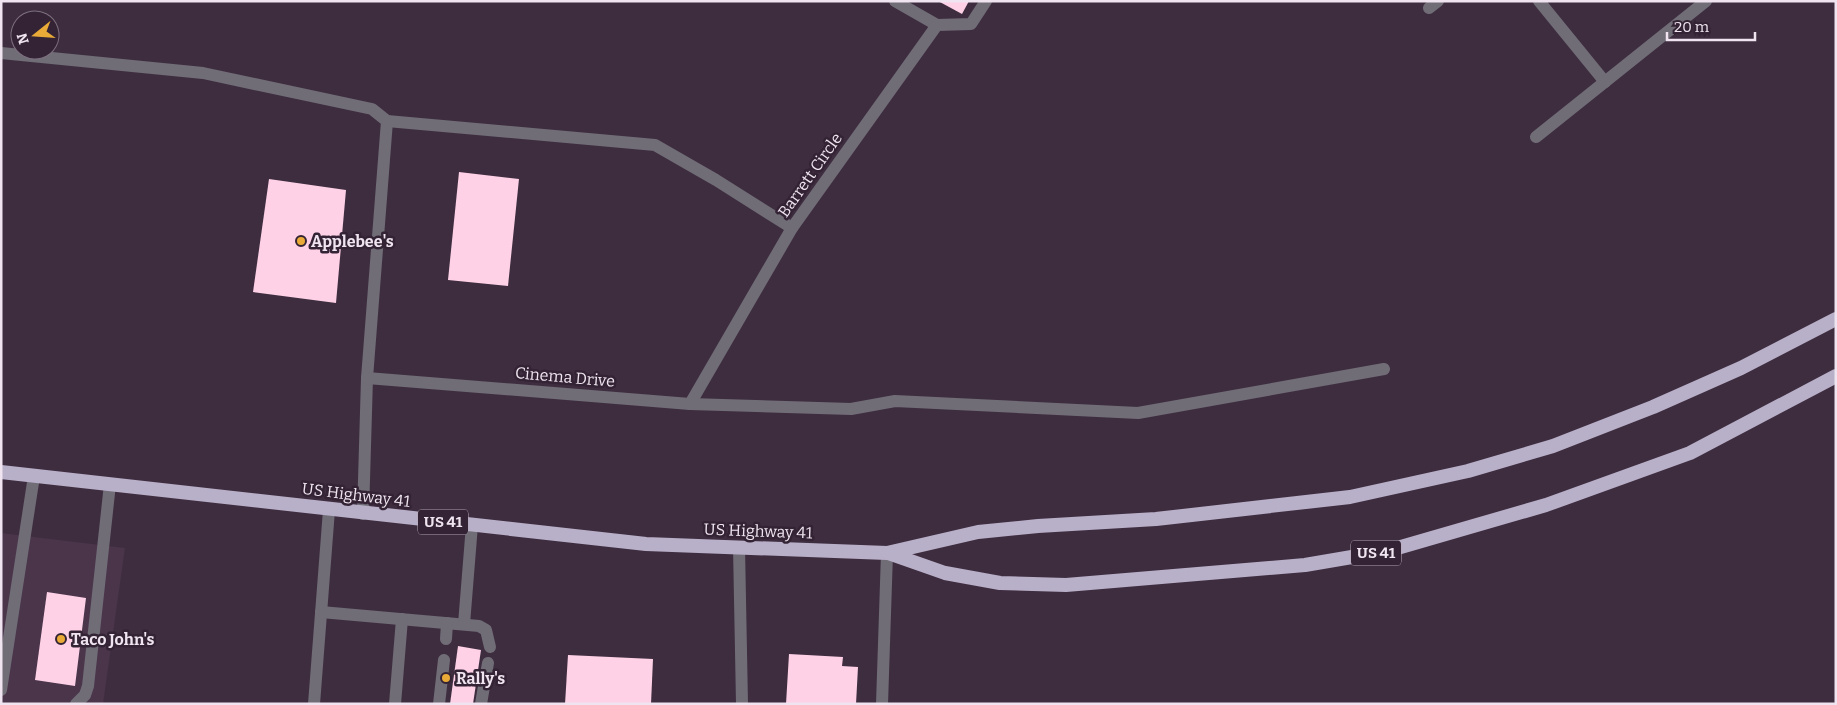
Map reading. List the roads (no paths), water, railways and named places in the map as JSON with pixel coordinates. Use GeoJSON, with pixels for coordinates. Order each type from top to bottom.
{"type":"FeatureCollection","features":[{"type":"Feature","properties":{"kind":"highway","name":"US 41"},"geometry":{"type":"LineString","coordinates":[[887,553],[978,532],[1038,526],[1156,519],[1350,497],[1468,471],[1553,446],[1652,407],[1741,368],[1835,320]]}},
{"type":"Feature","properties":{"kind":"highway","name":"US 41"},"geometry":{"type":"LineString","coordinates":[[887,553],[945,573],[1000,582],[1066,585],[1305,565],[1387,551],[1546,505],[1690,453],[1836,376]]}},
{"type":"Feature","properties":{"kind":"highway","name":"US Highway 41"},"geometry":{"type":"LineString","coordinates":[[1,472],[646,544],[887,553]]}},
{"type":"Feature","properties":{"kind":"lane"},"geometry":{"type":"LineString","coordinates":[[895,1],[937,25],[971,24],[986,1]]}},
{"type":"Feature","properties":{"kind":"lane"},"geometry":{"type":"LineString","coordinates":[[1539,1],[1606,82]]}},
{"type":"Feature","properties":{"kind":"lane"},"geometry":{"type":"LineString","coordinates":[[1536,137],[1706,1]]}},
{"type":"Feature","properties":{"kind":"lane","name":"Barrett Circle"},"geometry":{"type":"LineString","coordinates":[[690,404],[792,228],[937,25]]}},
{"type":"Feature","properties":{"kind":"lane"},"geometry":{"type":"LineString","coordinates":[[1,53],[203,73],[372,109],[387,121],[655,145],[716,180],[792,228]]}},
{"type":"Feature","properties":{"kind":"lane"},"geometry":{"type":"LineString","coordinates":[[364,514],[367,378],[387,121]]}},
{"type":"Feature","properties":{"kind":"lane","name":"Cinema Drive"},"geometry":{"type":"LineString","coordinates":[[367,378],[690,404],[851,409],[896,401],[1138,413],[1384,369]]}},
{"type":"Feature","properties":{"kind":"lane"},"geometry":{"type":"LineString","coordinates":[[1,690],[34,476]]}},
{"type":"Feature","properties":{"kind":"lane"},"geometry":{"type":"LineString","coordinates":[[76,704],[85,695],[88,686],[110,484]]}},
{"type":"Feature","properties":{"kind":"lane"},"geometry":{"type":"LineString","coordinates":[[314,704],[329,510]]}},
{"type":"Feature","properties":{"kind":"lane"},"geometry":{"type":"LineString","coordinates":[[464,624],[472,526]]}},
{"type":"Feature","properties":{"kind":"lane"},"geometry":{"type":"LineString","coordinates":[[739,547],[742,704]]}},
{"type":"Feature","properties":{"kind":"lane"},"geometry":{"type":"LineString","coordinates":[[882,704],[887,553]]}},
{"type":"Feature","properties":{"kind":"lane"},"geometry":{"type":"LineString","coordinates":[[322,612],[479,626],[486,630],[490,646]]}},
{"type":"Feature","properties":{"kind":"lane"},"geometry":{"type":"LineString","coordinates":[[395,704],[402,619]]}},
{"type":"Feature","properties":{"kind":"lane"},"geometry":{"type":"LineString","coordinates":[[446,639],[447,623]]}},
{"type":"Feature","properties":{"kind":"lane"},"geometry":{"type":"LineString","coordinates":[[439,704],[444,660]]}},
{"type":"Feature","properties":{"kind":"lane"},"geometry":{"type":"LineString","coordinates":[[481,704],[488,663]]}},
{"type":"Feature","properties":{"kind":"place","name":"Applebee's"},"geometry":{"type":"Point","coordinates":[301,241]}},
{"type":"Feature","properties":{"kind":"place","name":"Taco John's"},"geometry":{"type":"Point","coordinates":[61,639]}},
{"type":"Feature","properties":{"kind":"place","name":"Rally's"},"geometry":{"type":"Point","coordinates":[446,678]}}]}
